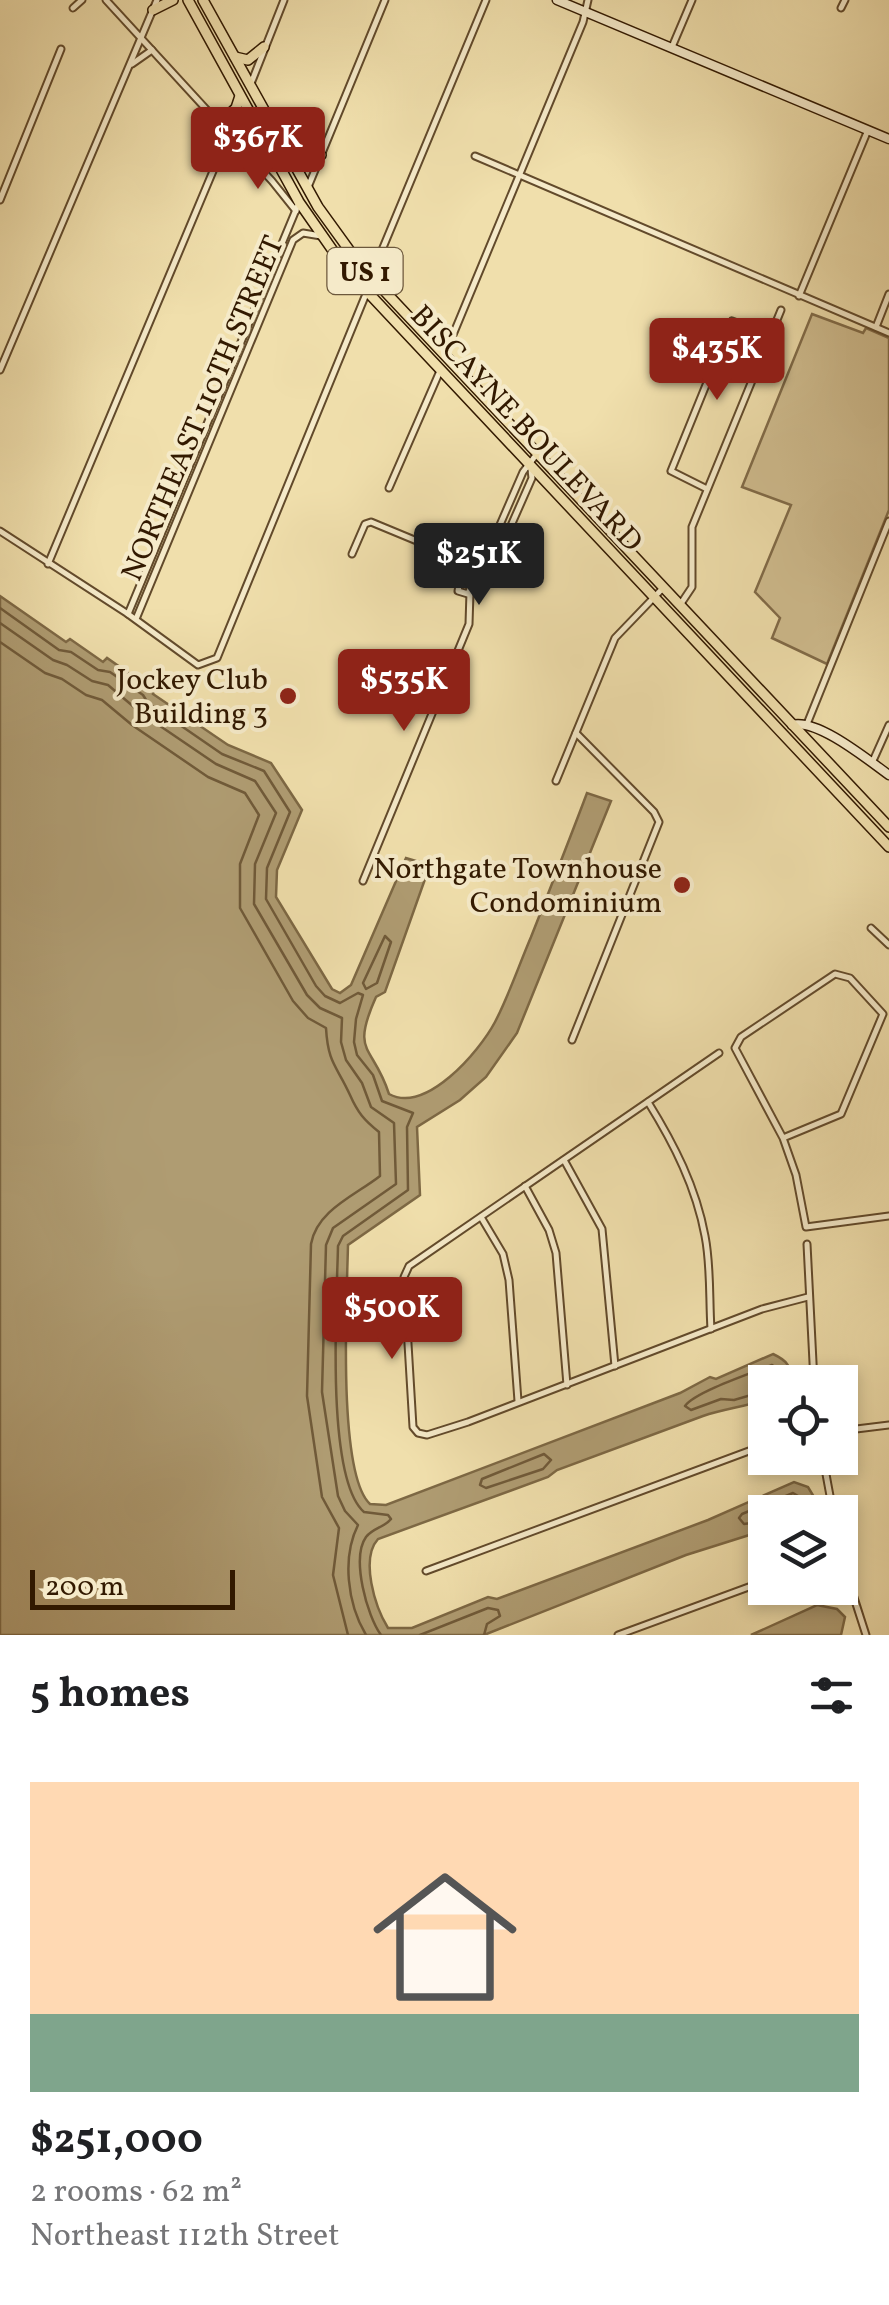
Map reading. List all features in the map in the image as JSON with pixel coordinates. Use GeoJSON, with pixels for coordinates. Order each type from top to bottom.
{"type":"FeatureCollection","features":[{"type":"Feature","properties":{"kind":"main road"},"geometry":{"type":"LineString","coordinates":[[155,5],[175,0],[189,2]]}},
{"type":"Feature","properties":{"kind":"main road","name":"BISCAYNE BOULEVARD"},"geometry":{"type":"LineString","coordinates":[[203,0],[307,189],[370,278],[889,827]]}},
{"type":"Feature","properties":{"kind":"main road","name":"BISCAYNE BOULEVARD"},"geometry":{"type":"LineString","coordinates":[[189,2],[297,206],[366,294],[889,847]]}},
{"type":"Feature","properties":{"kind":"main road"},"geometry":{"type":"LineString","coordinates":[[235,57],[248,60],[264,47]]}},
{"type":"Feature","properties":{"kind":"main road"},"geometry":{"type":"LineString","coordinates":[[220,123],[232,113],[240,96]]}},
{"type":"Feature","properties":{"kind":"main road"},"geometry":{"type":"LineString","coordinates":[[229,133],[236,121],[244,117],[253,119]]}},
{"type":"Feature","properties":{"kind":"main road"},"geometry":{"type":"LineString","coordinates":[[291,160],[309,165],[321,154]]}},
{"type":"Feature","properties":{"kind":"main road"},"geometry":{"type":"LineString","coordinates":[[771,722],[792,725]]}},
{"type":"Feature","properties":{"kind":"street"},"geometry":{"type":"LineString","coordinates":[[73,8],[82,0]]}},
{"type":"Feature","properties":{"kind":"street"},"geometry":{"type":"LineString","coordinates":[[106,0],[297,206]]}},
{"type":"Feature","properties":{"kind":"street"},"geometry":{"type":"LineString","coordinates":[[250,86],[284,0]]}},
{"type":"Feature","properties":{"kind":"street"},"geometry":{"type":"LineString","coordinates":[[307,189],[385,0]]}},
{"type":"Feature","properties":{"kind":"street"},"geometry":{"type":"LineString","coordinates":[[370,278],[486,0]]}},
{"type":"Feature","properties":{"kind":"street"},"geometry":{"type":"LineString","coordinates":[[557,0],[889,138]]}},
{"type":"Feature","properties":{"kind":"street"},"geometry":{"type":"LineString","coordinates":[[444,356],[588,0]]}},
{"type":"Feature","properties":{"kind":"street"},"geometry":{"type":"LineString","coordinates":[[672,48],[692,0]]}},
{"type":"Feature","properties":{"kind":"street"},"geometry":{"type":"LineString","coordinates":[[842,8],[845,0]]}},
{"type":"Feature","properties":{"kind":"street"},"geometry":{"type":"LineString","coordinates":[[0,370],[155,5]]}},
{"type":"Feature","properties":{"kind":"street"},"geometry":{"type":"LineString","coordinates":[[1,197],[61,49]]}},
{"type":"Feature","properties":{"kind":"street"},"geometry":{"type":"LineString","coordinates":[[130,65],[152,50]]}},
{"type":"Feature","properties":{"kind":"street"},"geometry":{"type":"LineString","coordinates":[[799,296],[868,130]]}},
{"type":"Feature","properties":{"kind":"street"},"geometry":{"type":"LineString","coordinates":[[48,564],[229,133]]}},
{"type":"Feature","properties":{"kind":"street"},"geometry":{"type":"LineString","coordinates":[[475,156],[889,333]]}},
{"type":"Feature","properties":{"kind":"street","name":"NORTHEAST 110TH STREET"},"geometry":{"type":"LineString","coordinates":[[128,614],[297,206]]}},
{"type":"Feature","properties":{"kind":"street","name":"NORTHEAST 110TH STREET"},"geometry":{"type":"LineString","coordinates":[[136,619],[293,240],[302,233],[321,236]]}},
{"type":"Feature","properties":{"kind":"street"},"geometry":{"type":"LineString","coordinates":[[0,531],[136,619],[198,665],[217,658],[366,294]]}},
{"type":"Feature","properties":{"kind":"street"},"geometry":{"type":"LineString","coordinates":[[876,327],[889,294]]}},
{"type":"Feature","properties":{"kind":"street"},"geometry":{"type":"LineString","coordinates":[[680,606],[692,588],[692,527],[781,310]]}},
{"type":"Feature","properties":{"kind":"street"},"geometry":{"type":"LineString","coordinates":[[707,488],[670,471],[732,321],[770,336]]}},
{"type":"Feature","properties":{"kind":"street"},"geometry":{"type":"LineString","coordinates":[[389,488],[440,371]]}},
{"type":"Feature","properties":{"kind":"street"},"geometry":{"type":"LineString","coordinates":[[363,881],[469,624],[472,582],[493,564],[499,542],[496,534],[503,516],[523,472],[536,454]]}},
{"type":"Feature","properties":{"kind":"street"},"geometry":{"type":"LineString","coordinates":[[499,542],[506,537],[532,478],[530,467]]}},
{"type":"Feature","properties":{"kind":"street"},"geometry":{"type":"LineString","coordinates":[[503,516],[513,521]]}},
{"type":"Feature","properties":{"kind":"street"},"geometry":{"type":"LineString","coordinates":[[807,724],[889,521]]}},
{"type":"Feature","properties":{"kind":"street"},"geometry":{"type":"LineString","coordinates":[[352,554],[368,522],[448,558],[460,580],[458,592],[470,592]]}},
{"type":"Feature","properties":{"kind":"street"},"geometry":{"type":"LineString","coordinates":[[460,580],[472,582]]}},
{"type":"Feature","properties":{"kind":"street"},"geometry":{"type":"LineString","coordinates":[[556,781],[615,638],[662,588]]}},
{"type":"Feature","properties":{"kind":"street"},"geometry":{"type":"LineString","coordinates":[[792,725],[807,724],[889,775]]}},
{"type":"Feature","properties":{"kind":"street"},"geometry":{"type":"LineString","coordinates":[[872,763],[889,725]]}},
{"type":"Feature","properties":{"kind":"street"},"geometry":{"type":"LineString","coordinates":[[572,1040],[659,822],[654,812],[576,733]]}},
{"type":"Feature","properties":{"kind":"street"},"geometry":{"type":"LineString","coordinates":[[872,928],[889,945]]}},
{"type":"Feature","properties":{"kind":"street"},"geometry":{"type":"LineString","coordinates":[[783,1138],[840,1114],[882,1014],[850,978],[835,974],[741,1037],[735,1044],[736,1052],[783,1138],[806,1227],[889,1216]]}},
{"type":"Feature","properties":{"kind":"street"},"geometry":{"type":"LineString","coordinates":[[719,1053],[409,1266],[404,1277],[413,1427],[427,1435],[567,1386],[762,1309],[808,1297]]}},
{"type":"Feature","properties":{"kind":"street"},"geometry":{"type":"LineString","coordinates":[[648,1102],[682,1162],[697,1201],[706,1240],[711,1329]]}},
{"type":"Feature","properties":{"kind":"street"},"geometry":{"type":"LineString","coordinates":[[564,1160],[602,1229],[615,1366]]}},
{"type":"Feature","properties":{"kind":"street"},"geometry":{"type":"LineString","coordinates":[[525,1186],[549,1230],[556,1253],[567,1386]]}},
{"type":"Feature","properties":{"kind":"street"},"geometry":{"type":"LineString","coordinates":[[481,1216],[503,1254],[509,1280],[518,1402]]}},
{"type":"Feature","properties":{"kind":"street"},"geometry":{"type":"LineString","coordinates":[[807,1244],[813,1365]]}},
{"type":"Feature","properties":{"kind":"street"},"geometry":{"type":"LineString","coordinates":[[858,1429],[889,1425]]}},
{"type":"Feature","properties":{"kind":"street"},"geometry":{"type":"LineString","coordinates":[[426,1571],[748,1451]]}},
{"type":"Feature","properties":{"kind":"street"},"geometry":{"type":"LineString","coordinates":[[618,1635],[748,1587]]}},
{"type":"Feature","properties":{"kind":"street"},"geometry":{"type":"LineString","coordinates":[[856,1605],[866,1635]]}},
{"type":"Feature","properties":{"kind":"shaded area"},"geometry":{"type":"Polygon","coordinates":[[[812,314],[889,338],[889,510],[827,664],[772,638],[780,618],[755,592],[791,505],[742,487],[812,314]]]}},
{"type":"Feature","properties":{"kind":"water"},"geometry":{"type":"Polygon","coordinates":[[[0,596],[66,642],[70,639],[103,662],[107,658],[228,745],[271,763],[302,810],[277,870],[276,897],[332,989],[340,993],[351,985],[406,858],[430,865],[385,992],[376,997],[365,1030],[367,1048],[389,1094],[404,1098],[435,1088],[477,1049],[505,1001],[587,793],[611,801],[517,1033],[486,1077],[460,1100],[417,1127],[420,1195],[348,1245],[348,1422],[352,1458],[370,1504],[386,1505],[773,1354],[788,1365],[748,1365],[748,1404],[703,1416],[378,1539],[370,1570],[378,1608],[388,1628],[412,1628],[748,1502],[748,1535],[686,1555],[484,1635],[0,1635],[0,596]]]}},
{"type":"Feature","properties":{"kind":"water"},"geometry":{"type":"Polygon","coordinates":[[[794,1482],[808,1487],[813,1495],[765,1495],[794,1482]]]}},
{"type":"Feature","properties":{"kind":"water"},"geometry":{"type":"Polygon","coordinates":[[[817,1605],[837,1609],[845,1617],[841,1635],[751,1635],[817,1605]]]}},
{"type":"Feature","properties":{"kind":"place","name":"Jockey Club Building 3"},"geometry":{"type":"Point","coordinates":[288,696]}},
{"type":"Feature","properties":{"kind":"place","name":"Northgate Townhouse Condominium"},"geometry":{"type":"Point","coordinates":[682,885]}}]}
